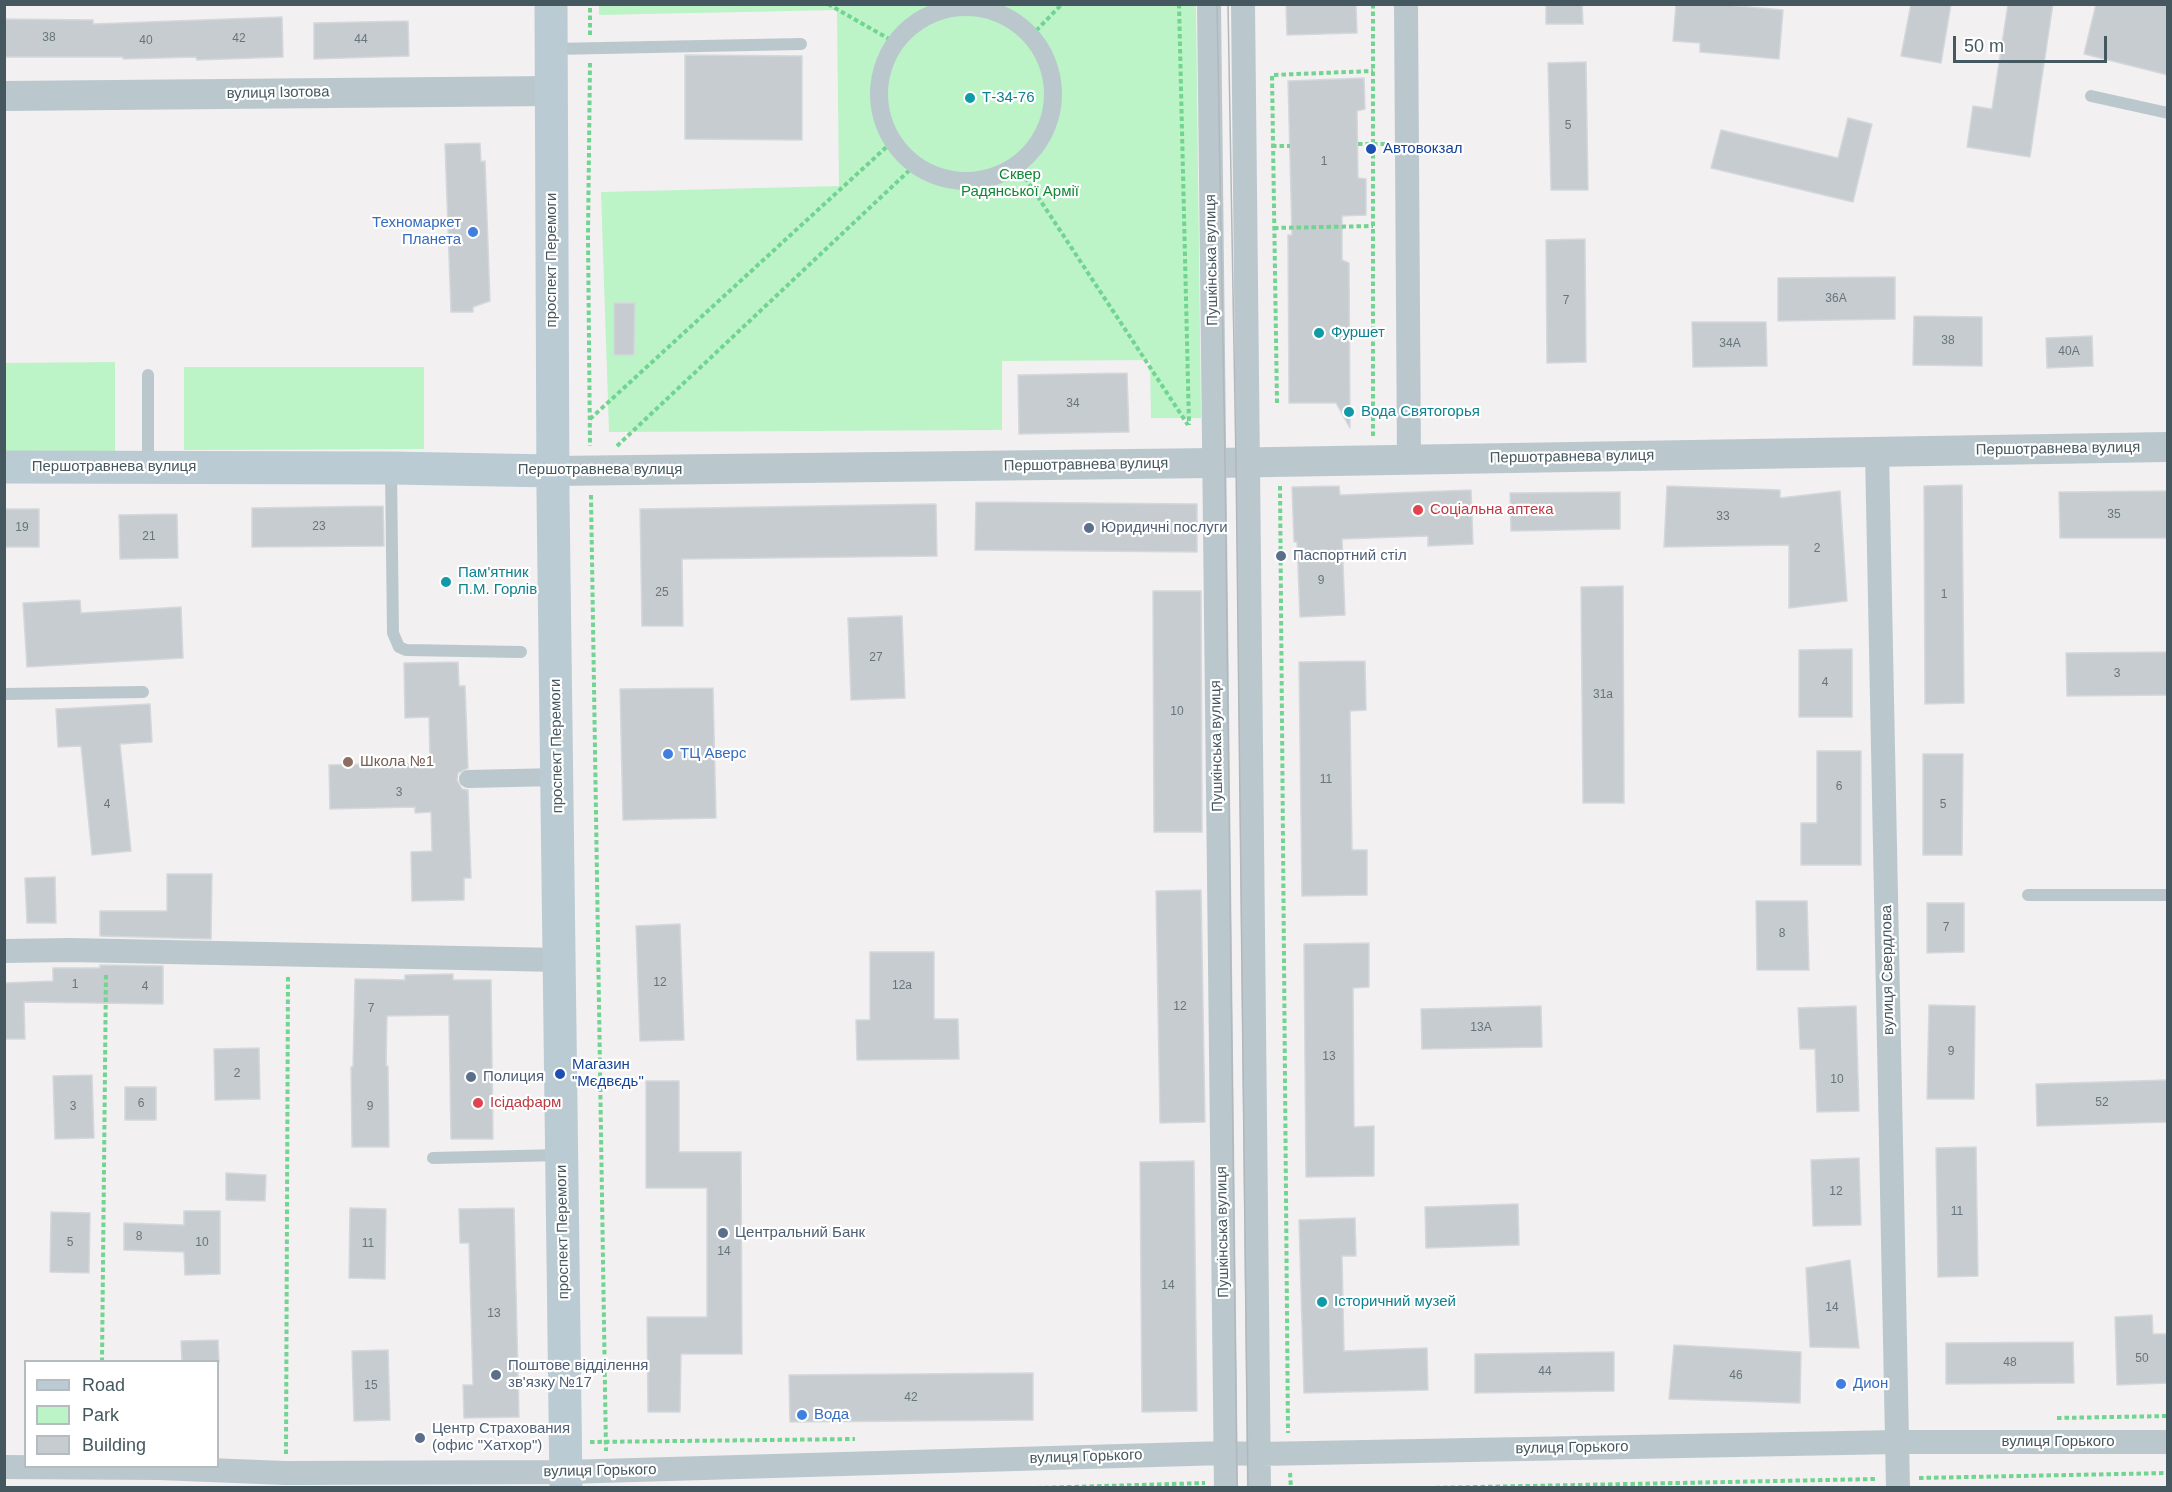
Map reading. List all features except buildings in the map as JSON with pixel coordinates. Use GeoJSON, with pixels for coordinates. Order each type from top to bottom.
{"type":"FeatureCollection","features":[{"type":"Feature","properties":{"kind":"main road","name":"проспект Перемоги"},"geometry":{"type":"LineString","coordinates":[[551,4],[553,471],[566,1480]]}},
{"type":"Feature","properties":{"kind":"main road","name":"Першотравнева вулиця"},"geometry":{"type":"LineString","coordinates":[[4,467],[391,468],[553,471]]}},
{"type":"Feature","properties":{"kind":"street","name":"Пушкінська вулиця"},"geometry":{"type":"LineString","coordinates":[[1209,4],[1226,1485]]}},
{"type":"Feature","properties":{"kind":"street"},"geometry":{"type":"LineString","coordinates":[[1243,4],[1259,1488]]}},
{"type":"Feature","properties":{"kind":"street"},"geometry":{"type":"LineString","coordinates":[[1406,4],[1409,460]]}},
{"type":"Feature","properties":{"kind":"street"},"geometry":{"type":"LineString","coordinates":[[961,7],[981,8],[1016,23],[1030,36],[1042,53],[1050,73],[1053,93],[1051,114],[1044,133],[1032,151],[1017,165],[998,175],[977,181],[956,181],[934,175],[915,165],[892,141],[879,102],[880,81],[886,61],[896,43],[924,18],[942,10],[961,7]]}},
{"type":"Feature","properties":{"kind":"street","name":"вулиця Ізотова"},"geometry":{"type":"LineString","coordinates":[[4,96],[551,91]]}},
{"type":"Feature","properties":{"kind":"street","name":"Першотравнева вулиця"},"geometry":{"type":"LineString","coordinates":[[553,471],[1373,461],[2168,447]]}},
{"type":"Feature","properties":{"kind":"street","name":"вулиця Свердлова"},"geometry":{"type":"LineString","coordinates":[[1877,452],[1898,1483]]}},
{"type":"Feature","properties":{"kind":"street"},"geometry":{"type":"LineString","coordinates":[[468,779],[557,777]]}},
{"type":"Feature","properties":{"kind":"street"},"geometry":{"type":"LineString","coordinates":[[4,951],[559,960]]}},
{"type":"Feature","properties":{"kind":"street","name":"вулиця Горького"},"geometry":{"type":"LineString","coordinates":[[159,1468],[566,1480],[605,1471],[1226,1453],[1898,1442],[2168,1442]]}},
{"type":"Feature","properties":{"kind":"street","name":"вулиця Горького"},"geometry":{"type":"LineString","coordinates":[[4,1467],[24,1467]]}},
{"type":"Feature","properties":{"kind":"lane"},"geometry":{"type":"LineString","coordinates":[[551,49],[801,44]]}},
{"type":"Feature","properties":{"kind":"lane"},"geometry":{"type":"LineString","coordinates":[[2091,96],[2168,113]]}},
{"type":"Feature","properties":{"kind":"lane"},"geometry":{"type":"LineString","coordinates":[[148,375],[148,467]]}},
{"type":"Feature","properties":{"kind":"lane"},"geometry":{"type":"LineString","coordinates":[[391,468],[393,633],[399,647],[406,650],[522,652]]}},
{"type":"Feature","properties":{"kind":"lane"},"geometry":{"type":"LineString","coordinates":[[4,694],[142,692]]}},
{"type":"Feature","properties":{"kind":"lane"},"geometry":{"type":"LineString","coordinates":[[2028,895],[2168,895]]}},
{"type":"Feature","properties":{"kind":"lane"},"geometry":{"type":"LineString","coordinates":[[433,1158],[562,1155]]}},
{"type":"Feature","properties":{"kind":"path"},"geometry":{"type":"LineString","coordinates":[[590,4],[588,236],[605,1471]]}},
{"type":"Feature","properties":{"kind":"path"},"geometry":{"type":"LineString","coordinates":[[828,4],[896,43]]}},
{"type":"Feature","properties":{"kind":"path"},"geometry":{"type":"LineString","coordinates":[[1030,36],[1062,4]]}},
{"type":"Feature","properties":{"kind":"path"},"geometry":{"type":"LineString","coordinates":[[1179,4],[1189,425]]}},
{"type":"Feature","properties":{"kind":"path"},"geometry":{"type":"LineString","coordinates":[[1373,4],[1373,461]]}},
{"type":"Feature","properties":{"kind":"path"},"geometry":{"type":"LineString","coordinates":[[1277,403],[1272,75],[1373,71]]}},
{"type":"Feature","properties":{"kind":"path"},"geometry":{"type":"LineString","coordinates":[[590,419],[892,141]]}},
{"type":"Feature","properties":{"kind":"path"},"geometry":{"type":"LineString","coordinates":[[591,471],[915,165]]}},
{"type":"Feature","properties":{"kind":"path"},"geometry":{"type":"LineString","coordinates":[[1017,165],[1214,463]]}},
{"type":"Feature","properties":{"kind":"path"},"geometry":{"type":"LineString","coordinates":[[1274,228],[1373,226]]}},
{"type":"Feature","properties":{"kind":"path"},"geometry":{"type":"LineString","coordinates":[[1280,461],[1288,1420],[1291,1488]]}},
{"type":"Feature","properties":{"kind":"path"},"geometry":{"type":"LineString","coordinates":[[102,1360],[107,951]]}},
{"type":"Feature","properties":{"kind":"path"},"geometry":{"type":"LineString","coordinates":[[285,1473],[288,954]]}},
{"type":"Feature","properties":{"kind":"path"},"geometry":{"type":"LineString","coordinates":[[1428,1488],[1898,1483],[2168,1473]]}},
{"type":"Feature","properties":{"kind":"path"},"geometry":{"type":"LineString","coordinates":[[1037,1488],[1226,1485]]}},
{"type":"Feature","properties":{"kind":"green space","name":"Сквер Радянської Армії"},"geometry":{"type":"Polygon","coordinates":[[[599,4],[1196,5],[1201,418],[1151,418],[1150,360],[1002,361],[1002,430],[609,432],[601,192],[839,186],[837,10],[599,15],[599,4]]]}},
{"type":"Feature","properties":{"kind":"green space"},"geometry":{"type":"Polygon","coordinates":[[[115,362],[115,451],[5,451],[4,363],[115,362]]]}},
{"type":"Feature","properties":{"kind":"green space"},"geometry":{"type":"Polygon","coordinates":[[[184,367],[424,367],[424,449],[184,450],[184,367]]]}},
{"type":"Feature","properties":{"kind":"tram line"},"geometry":{"type":"LineString","coordinates":[[1217,4],[1225,463],[1237,1488]]}},
{"type":"Feature","properties":{"kind":"tram line"},"geometry":{"type":"LineString","coordinates":[[1228,4],[1236,462],[1248,1488]]}},
{"type":"Feature","properties":{"kind":"place","name":"Т-34-76"},"geometry":{"type":"Point","coordinates":[970,98]}},
{"type":"Feature","properties":{"kind":"place","name":"Автовокзал"},"geometry":{"type":"Point","coordinates":[1371,149]}},
{"type":"Feature","properties":{"kind":"place","name":"Техномаркет Планета"},"geometry":{"type":"Point","coordinates":[473,232]}},
{"type":"Feature","properties":{"kind":"place","name":"Фуршет"},"geometry":{"type":"Point","coordinates":[1319,333]}},
{"type":"Feature","properties":{"kind":"place","name":"Вода Святогорья"},"geometry":{"type":"Point","coordinates":[1349,412]}},
{"type":"Feature","properties":{"kind":"place","name":"Соціальна аптека"},"geometry":{"type":"Point","coordinates":[1418,510]}},
{"type":"Feature","properties":{"kind":"place","name":"Юридичні послуги"},"geometry":{"type":"Point","coordinates":[1089,528]}},
{"type":"Feature","properties":{"kind":"place","name":"Паспортний стіл"},"geometry":{"type":"Point","coordinates":[1281,556]}},
{"type":"Feature","properties":{"kind":"place","name":"Пам'ятник П.М. Горлів"},"geometry":{"type":"Point","coordinates":[446,582]}},
{"type":"Feature","properties":{"kind":"place","name":"ТЦ Аверс"},"geometry":{"type":"Point","coordinates":[668,754]}},
{"type":"Feature","properties":{"kind":"place","name":"Школа №1"},"geometry":{"type":"Point","coordinates":[348,762]}},
{"type":"Feature","properties":{"kind":"place","name":"Магазин \"Мєдвєдь\""},"geometry":{"type":"Point","coordinates":[560,1074]}},
{"type":"Feature","properties":{"kind":"place","name":"Полиция"},"geometry":{"type":"Point","coordinates":[471,1077]}},
{"type":"Feature","properties":{"kind":"place","name":"Ісідафарм"},"geometry":{"type":"Point","coordinates":[478,1103]}},
{"type":"Feature","properties":{"kind":"place","name":"Центральний Банк"},"geometry":{"type":"Point","coordinates":[723,1233]}},
{"type":"Feature","properties":{"kind":"place","name":"Історичний музей"},"geometry":{"type":"Point","coordinates":[1322,1302]}},
{"type":"Feature","properties":{"kind":"place","name":"Поштове відділення зв'язку №17"},"geometry":{"type":"Point","coordinates":[496,1375]}},
{"type":"Feature","properties":{"kind":"place","name":"Дион"},"geometry":{"type":"Point","coordinates":[1841,1384]}},
{"type":"Feature","properties":{"kind":"place","name":"Вода"},"geometry":{"type":"Point","coordinates":[802,1415]}},
{"type":"Feature","properties":{"kind":"place","name":"Центр Страхования (офис \"Хатхор\")"},"geometry":{"type":"Point","coordinates":[420,1438]}}]}
